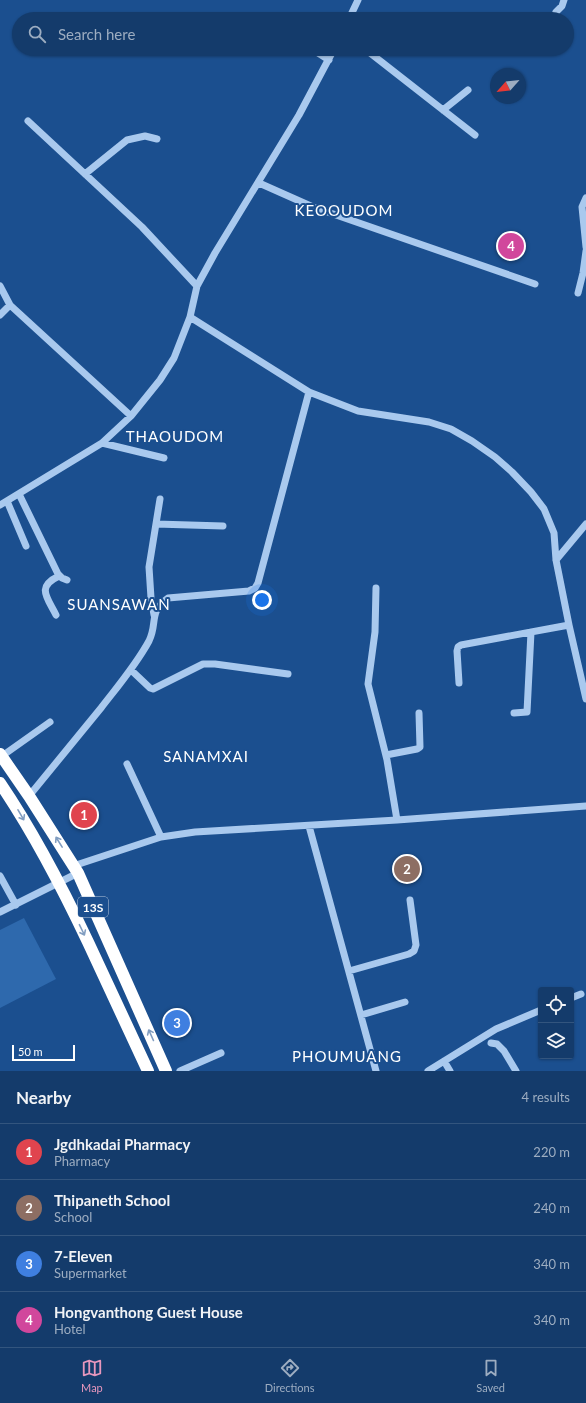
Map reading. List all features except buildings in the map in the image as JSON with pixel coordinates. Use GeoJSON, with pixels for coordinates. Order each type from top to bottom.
{"type":"FeatureCollection","features":[{"type":"Feature","properties":{"kind":"highway","name":"13S"},"geometry":{"type":"LineString","coordinates":[[1,755],[30,796],[76,870],[166,1071]]}},
{"type":"Feature","properties":{"kind":"highway","name":"13S"},"geometry":{"type":"LineString","coordinates":[[0,783],[17,808],[60,883],[148,1071]]}},
{"type":"Feature","properties":{"kind":"street"},"geometry":{"type":"LineString","coordinates":[[556,12],[562,6],[564,0]]}},
{"type":"Feature","properties":{"kind":"street"},"geometry":{"type":"LineString","coordinates":[[351,12],[354,2]]}},
{"type":"Feature","properties":{"kind":"street"},"geometry":{"type":"LineString","coordinates":[[323,56],[329,60]]}},
{"type":"Feature","properties":{"kind":"street"},"geometry":{"type":"LineString","coordinates":[[0,505],[102,443],[131,416],[160,380],[174,358],[190,317],[197,286],[215,253],[299,115],[331,56]]}},
{"type":"Feature","properties":{"kind":"street"},"geometry":{"type":"LineString","coordinates":[[374,56],[475,135]]}},
{"type":"Feature","properties":{"kind":"street"},"geometry":{"type":"LineString","coordinates":[[443,110],[468,90]]}},
{"type":"Feature","properties":{"kind":"street"},"geometry":{"type":"LineString","coordinates":[[28,121],[142,228],[197,286]]}},
{"type":"Feature","properties":{"kind":"street"},"geometry":{"type":"LineString","coordinates":[[85,174],[127,140],[145,136],[157,139]]}},
{"type":"Feature","properties":{"kind":"street"},"geometry":{"type":"LineString","coordinates":[[259,183],[313,207],[535,284]]}},
{"type":"Feature","properties":{"kind":"street"},"geometry":{"type":"LineString","coordinates":[[586,198],[582,207],[586,247]]}},
{"type":"Feature","properties":{"kind":"street"},"geometry":{"type":"LineString","coordinates":[[578,293],[584,273],[586,251]]}},
{"type":"Feature","properties":{"kind":"street"},"geometry":{"type":"LineString","coordinates":[[0,286],[10,305],[131,416]]}},
{"type":"Feature","properties":{"kind":"street"},"geometry":{"type":"LineString","coordinates":[[0,315],[10,305]]}},
{"type":"Feature","properties":{"kind":"street"},"geometry":{"type":"LineString","coordinates":[[190,317],[309,392],[358,411],[436,424],[451,429],[495,457],[512,472],[531,492],[544,509],[554,534],[556,560],[569,626],[586,699]]}},
{"type":"Feature","properties":{"kind":"street"},"geometry":{"type":"LineString","coordinates":[[154,615],[161,603],[168,598],[249,591],[255,588],[258,583],[309,392]]}},
{"type":"Feature","properties":{"kind":"street"},"geometry":{"type":"LineString","coordinates":[[102,443],[164,458]]}},
{"type":"Feature","properties":{"kind":"street"},"geometry":{"type":"LineString","coordinates":[[19,494],[60,576],[67,580]]}},
{"type":"Feature","properties":{"kind":"street"},"geometry":{"type":"LineString","coordinates":[[30,796],[131,670],[152,634],[154,615],[151,598],[149,567],[160,499]]}},
{"type":"Feature","properties":{"kind":"street"},"geometry":{"type":"LineString","coordinates":[[7,501],[26,546]]}},
{"type":"Feature","properties":{"kind":"street"},"geometry":{"type":"LineString","coordinates":[[156,524],[223,526]]}},
{"type":"Feature","properties":{"kind":"street"},"geometry":{"type":"LineString","coordinates":[[556,560],[586,524]]}},
{"type":"Feature","properties":{"kind":"street"},"geometry":{"type":"LineString","coordinates":[[56,615],[45,588],[50,581],[60,576]]}},
{"type":"Feature","properties":{"kind":"street"},"geometry":{"type":"LineString","coordinates":[[376,588],[375,632],[368,684],[386,754],[397,820]]}},
{"type":"Feature","properties":{"kind":"street"},"geometry":{"type":"LineString","coordinates":[[459,683],[458,647],[461,645],[569,626]]}},
{"type":"Feature","properties":{"kind":"street"},"geometry":{"type":"LineString","coordinates":[[514,713],[527,712],[531,632]]}},
{"type":"Feature","properties":{"kind":"street"},"geometry":{"type":"LineString","coordinates":[[131,670],[152,689],[203,664],[215,664],[288,674]]}},
{"type":"Feature","properties":{"kind":"street"},"geometry":{"type":"LineString","coordinates":[[386,754],[417,749],[420,747],[419,714]]}},
{"type":"Feature","properties":{"kind":"street"},"geometry":{"type":"LineString","coordinates":[[1,755],[50,722]]}},
{"type":"Feature","properties":{"kind":"street"},"geometry":{"type":"LineString","coordinates":[[127,764],[161,837]]}},
{"type":"Feature","properties":{"kind":"street"},"geometry":{"type":"LineString","coordinates":[[0,912],[60,883],[76,870],[161,837],[195,832],[309,826],[586,806]]}},
{"type":"Feature","properties":{"kind":"street"},"geometry":{"type":"LineString","coordinates":[[309,826],[376,1071]]}},
{"type":"Feature","properties":{"kind":"street"},"geometry":{"type":"LineString","coordinates":[[0,876],[16,905]]}},
{"type":"Feature","properties":{"kind":"street"},"geometry":{"type":"LineString","coordinates":[[348,971],[409,954],[414,951],[416,944],[410,900]]}},
{"type":"Feature","properties":{"kind":"street"},"geometry":{"type":"LineString","coordinates":[[574,997],[581,994]]}},
{"type":"Feature","properties":{"kind":"street"},"geometry":{"type":"LineString","coordinates":[[361,1015],[405,1002]]}},
{"type":"Feature","properties":{"kind":"street"},"geometry":{"type":"LineString","coordinates":[[428,1071],[496,1029],[538,1011]]}},
{"type":"Feature","properties":{"kind":"street"},"geometry":{"type":"LineString","coordinates":[[491,1043],[497,1044],[504,1051],[516,1071]]}},
{"type":"Feature","properties":{"kind":"street"},"geometry":{"type":"LineString","coordinates":[[180,1071],[221,1053]]}},
{"type":"Feature","properties":{"kind":"street"},"geometry":{"type":"LineString","coordinates":[[444,1061],[450,1071]]}},
{"type":"Feature","properties":{"kind":"shaded area"},"geometry":{"type":"Polygon","coordinates":[[[24,918],[56,979],[0,1008],[0,930],[24,918]]]}},
{"type":"Feature","properties":{"kind":"place","name":"Hongvanthong Guest House"},"geometry":{"type":"Point","coordinates":[511,246]}},
{"type":"Feature","properties":{"kind":"place","name":"Jgdhkadai Pharmacy"},"geometry":{"type":"Point","coordinates":[84,815]}},
{"type":"Feature","properties":{"kind":"place","name":"Thipaneth School"},"geometry":{"type":"Point","coordinates":[407,869]}},
{"type":"Feature","properties":{"kind":"place","name":"7-Eleven"},"geometry":{"type":"Point","coordinates":[177,1023]}},
{"type":"Feature","properties":{"kind":"district","name":"KEOOUDOM"},"geometry":{"type":"Point","coordinates":[344,210]}},
{"type":"Feature","properties":{"kind":"district","name":"THAOUDOM"},"geometry":{"type":"Point","coordinates":[175,436]}},
{"type":"Feature","properties":{"kind":"district","name":"SUANSAWAN"},"geometry":{"type":"Point","coordinates":[119,604]}},
{"type":"Feature","properties":{"kind":"district","name":"SANAMXAI"},"geometry":{"type":"Point","coordinates":[206,756]}},
{"type":"Feature","properties":{"kind":"district","name":"PHOUMUANG"},"geometry":{"type":"Point","coordinates":[347,1056]}}]}
